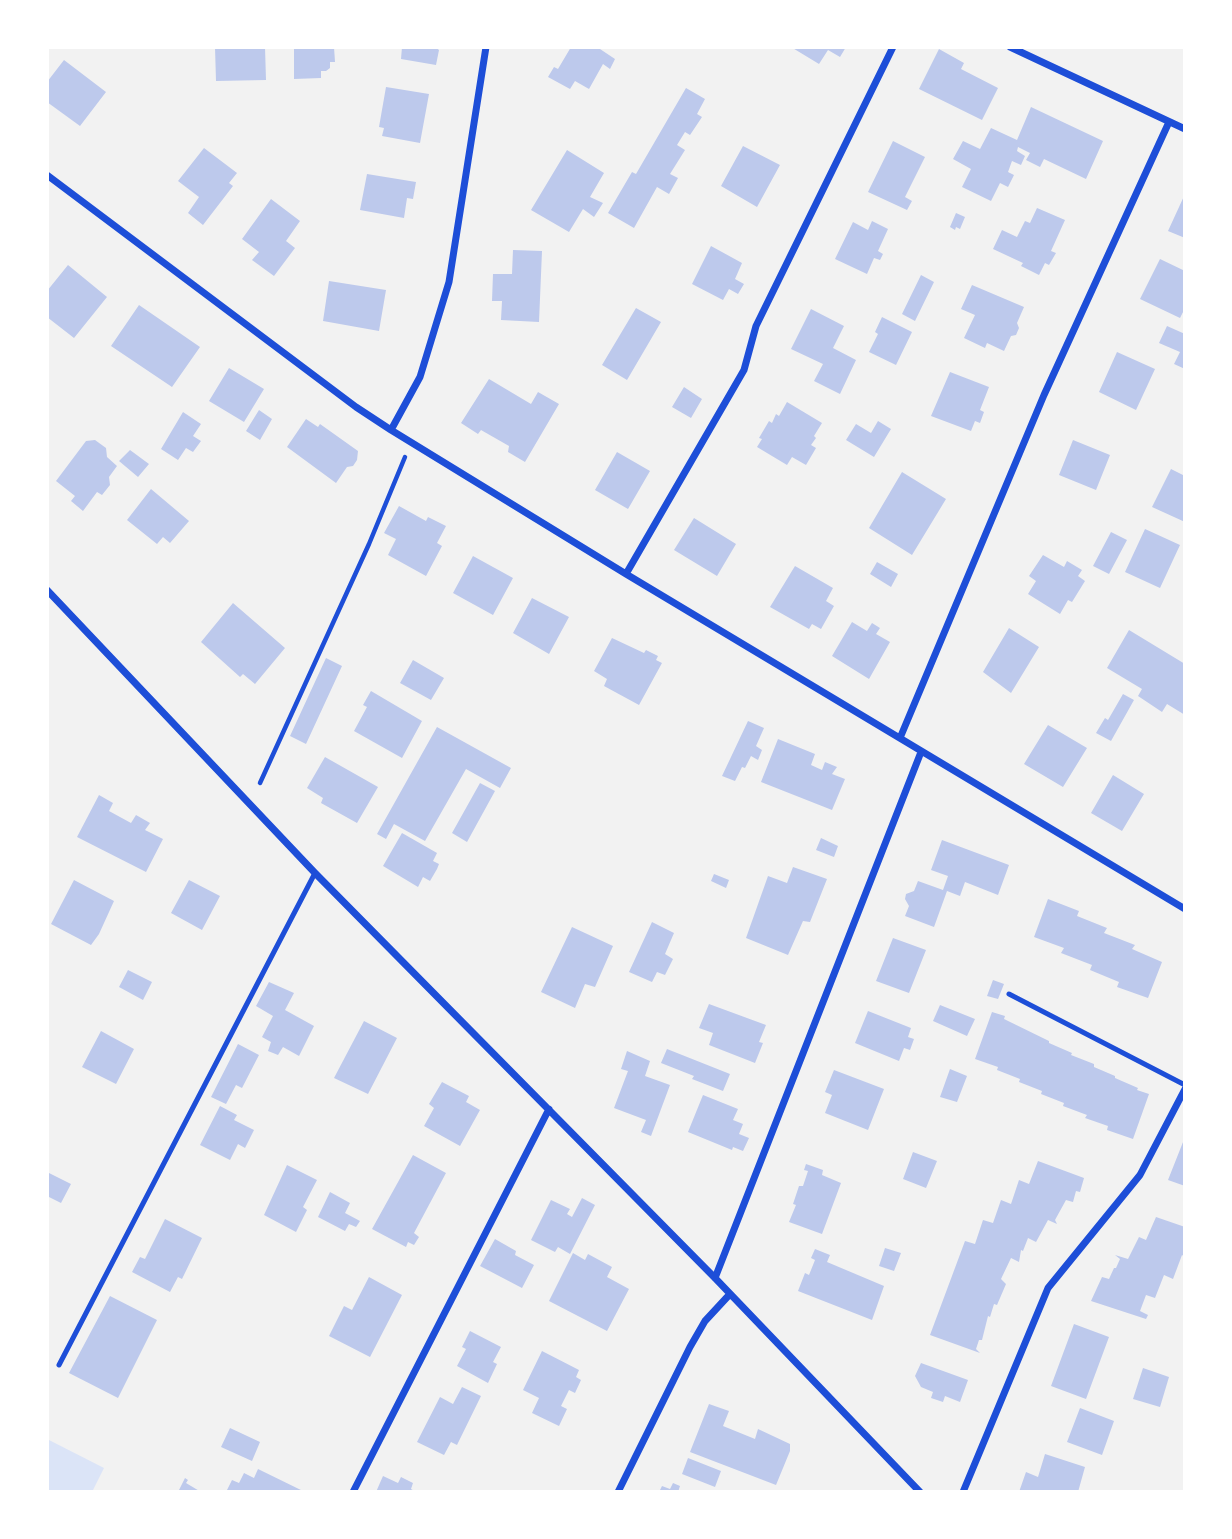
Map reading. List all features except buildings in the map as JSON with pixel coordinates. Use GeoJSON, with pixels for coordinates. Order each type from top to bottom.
{"type":"FeatureCollection","features":[{"type":"Feature","properties":{"kind":"street"},"geometry":{"type":"LineString","coordinates":[[391,430],[420,377],[449,282],[486,47]]}},
{"type":"Feature","properties":{"kind":"street"},"geometry":{"type":"LineString","coordinates":[[626,574],[744,370],[756,326],[893,47]]}},
{"type":"Feature","properties":{"kind":"street"},"geometry":{"type":"LineString","coordinates":[[1010,47],[1185,129]]}},
{"type":"Feature","properties":{"kind":"street"},"geometry":{"type":"LineString","coordinates":[[900,738],[1044,395],[1169,122]]}},
{"type":"Feature","properties":{"kind":"street"},"geometry":{"type":"LineString","coordinates":[[47,175],[356,407],[391,430],[1185,909]]}},
{"type":"Feature","properties":{"kind":"street"},"geometry":{"type":"LineString","coordinates":[[47,590],[315,873],[715,1278],[920,1492]]}},
{"type":"Feature","properties":{"kind":"street"},"geometry":{"type":"LineString","coordinates":[[715,1278],[922,752]]}},
{"type":"Feature","properties":{"kind":"street"},"geometry":{"type":"LineString","coordinates":[[963,1492],[1048,1288],[1140,1175],[1185,1087]]}},
{"type":"Feature","properties":{"kind":"street"},"geometry":{"type":"LineString","coordinates":[[353,1492],[549,1109]]}},
{"type":"Feature","properties":{"kind":"street"},"geometry":{"type":"LineString","coordinates":[[618,1492],[690,1347],[705,1321],[730,1294]]}},
{"type":"Feature","properties":{"kind":"lane"},"geometry":{"type":"LineString","coordinates":[[59,1365],[315,873]]}},
{"type":"Feature","properties":{"kind":"lane"},"geometry":{"type":"LineString","coordinates":[[1009,994],[1185,1087]]}},
{"type":"Feature","properties":{"kind":"path"},"geometry":{"type":"LineString","coordinates":[[260,783],[363,557],[411,442]]}},
{"type":"Feature","properties":{"kind":"shaded area"},"geometry":{"type":"Polygon","coordinates":[[[47,1439],[104,1468],[92,1492],[47,1492],[47,1439]]]}}]}
